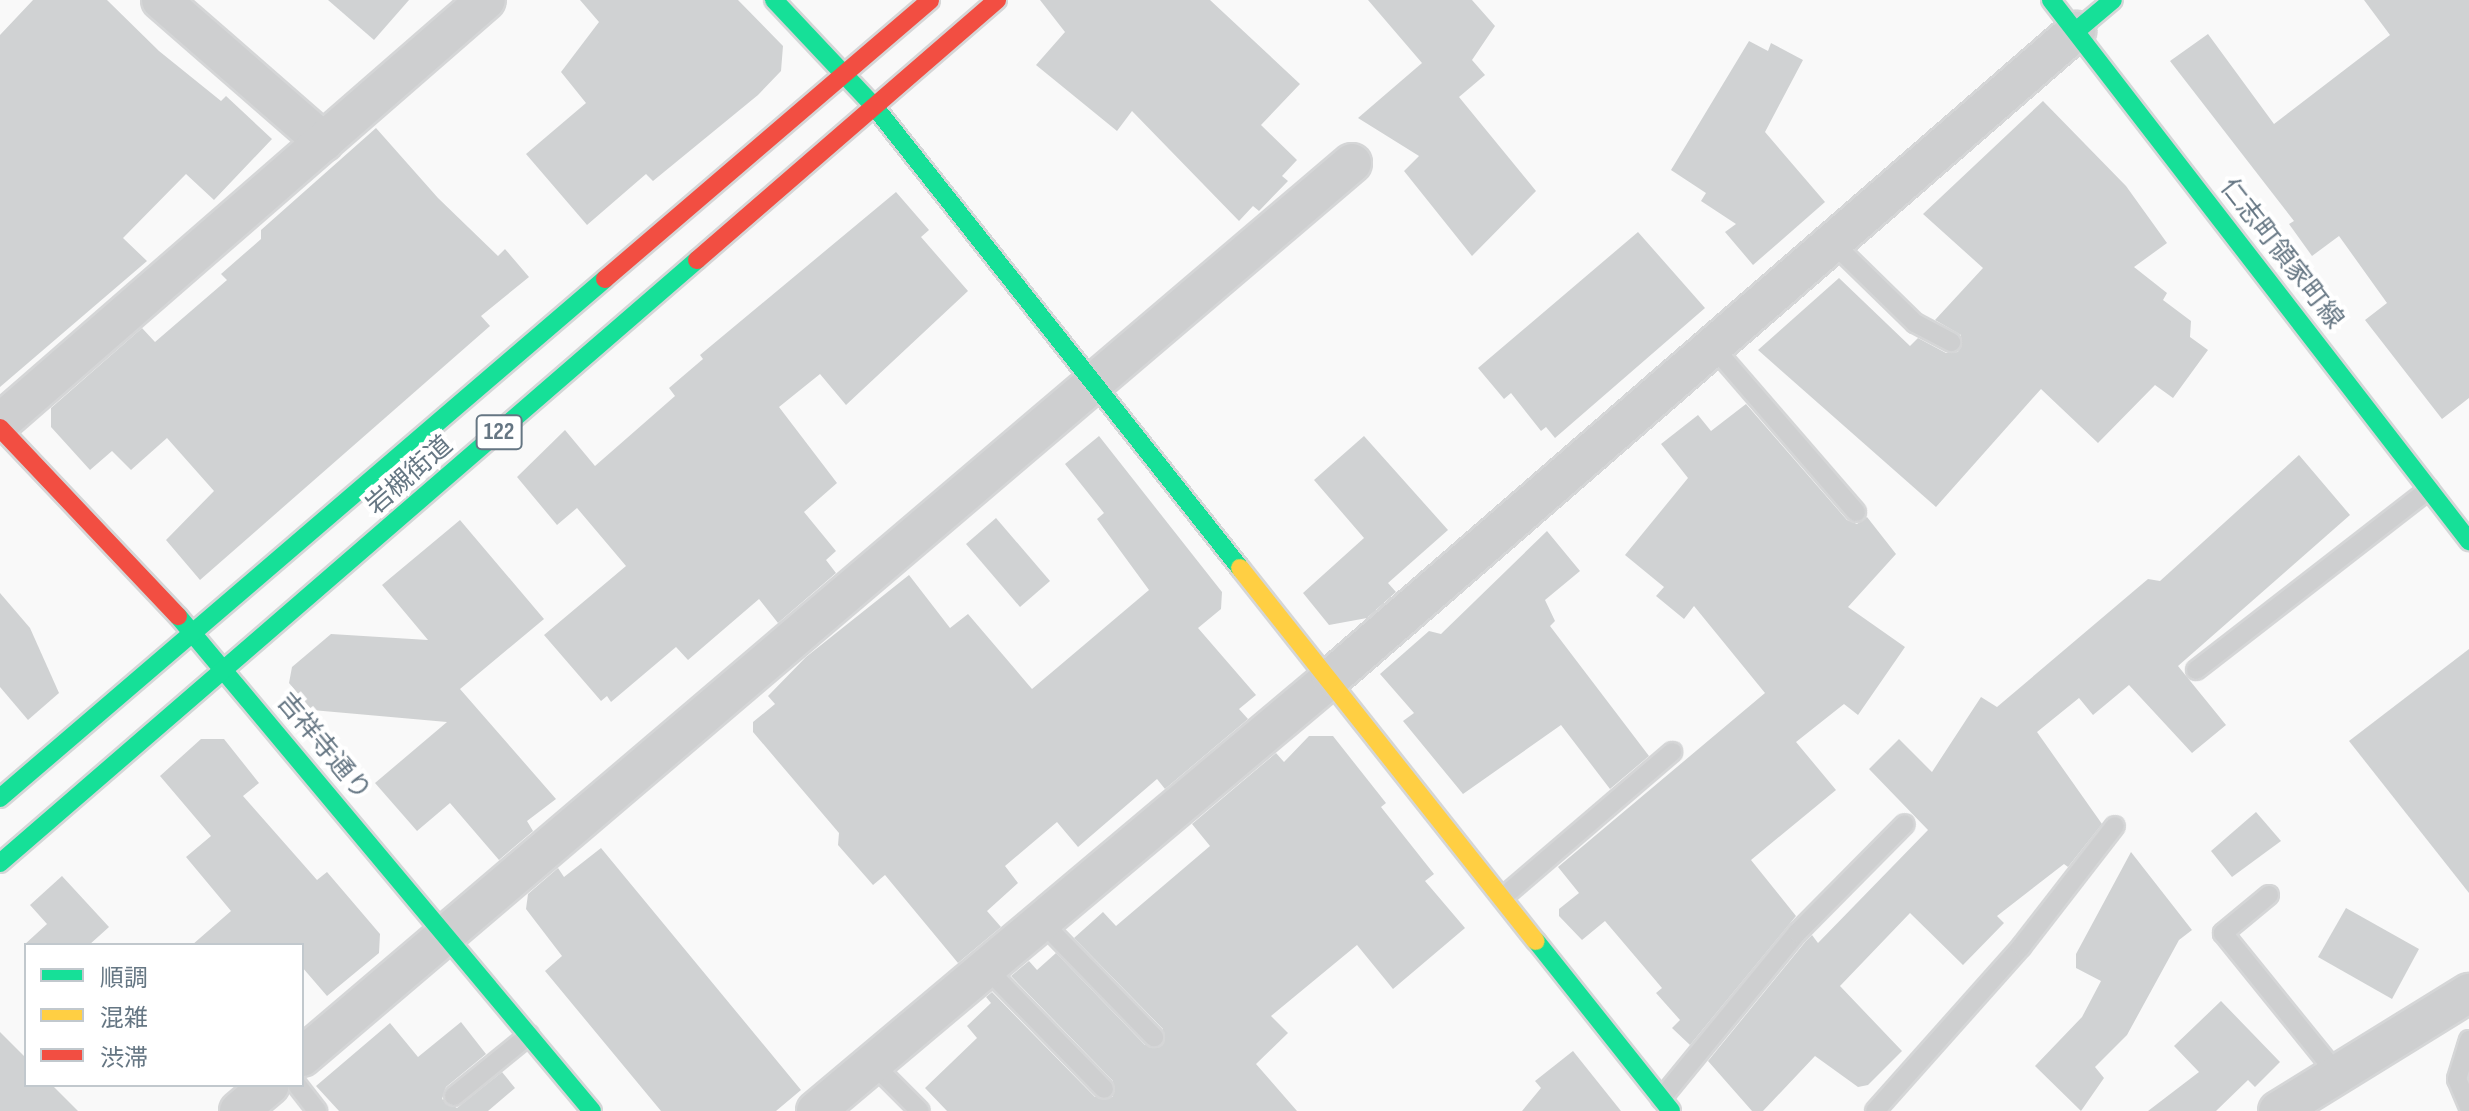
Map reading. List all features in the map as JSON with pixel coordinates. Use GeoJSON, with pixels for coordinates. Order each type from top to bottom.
{"type":"FeatureCollection","features":[{"type":"Feature","properties":{"kind":"main road"},"geometry":{"type":"LineString","coordinates":[[774,0],[874,106],[1331,678],[1666,1105]]}},
{"type":"Feature","properties":{"kind":"main road","name":"岩槻街道"},"geometry":{"type":"LineString","coordinates":[[0,798],[842,72],[930,0]]}},
{"type":"Feature","properties":{"kind":"main road","name":"岩槻街道"},"geometry":{"type":"LineString","coordinates":[[0,863],[997,0]]}},
{"type":"Feature","properties":{"kind":"main road","name":"仁志町領家町線"},"geometry":{"type":"LineString","coordinates":[[2051,0],[2469,541]]}},
{"type":"Feature","properties":{"kind":"main road"},"geometry":{"type":"LineString","coordinates":[[2076,31],[2113,0]]}},
{"type":"Feature","properties":{"kind":"main road","name":"吉祥寺通り"},"geometry":{"type":"LineString","coordinates":[[0,425],[226,670],[591,1111]]}},
{"type":"Feature","properties":{"kind":"street"},"geometry":{"type":"LineString","coordinates":[[161,0],[324,142]]}},
{"type":"Feature","properties":{"kind":"street"},"geometry":{"type":"LineString","coordinates":[[0,425],[486,0]]}},
{"type":"Feature","properties":{"kind":"street"},"geometry":{"type":"LineString","coordinates":[[816,1111],[1044,924],[1331,678],[2076,31]]}},
{"type":"Feature","properties":{"kind":"street"},"geometry":{"type":"LineString","coordinates":[[304,1055],[1352,163]]}},
{"type":"Feature","properties":{"kind":"street"},"geometry":{"type":"LineString","coordinates":[[2278,1111],[2469,993]]}},
{"type":"Feature","properties":{"kind":"street"},"geometry":{"type":"LineString","coordinates":[[239,1111],[268,1087]]}},
{"type":"Feature","properties":{"kind":"lane"},"geometry":{"type":"LineString","coordinates":[[1833,243],[1915,323],[1951,342]]}},
{"type":"Feature","properties":{"kind":"lane"},"geometry":{"type":"LineString","coordinates":[[1714,348],[1856,512]]}},
{"type":"Feature","properties":{"kind":"lane"},"geometry":{"type":"LineString","coordinates":[[2196,670],[2429,489]]}},
{"type":"Feature","properties":{"kind":"lane"},"geometry":{"type":"LineString","coordinates":[[1503,897],[1672,752]]}},
{"type":"Feature","properties":{"kind":"lane"},"geometry":{"type":"LineString","coordinates":[[1666,1105],[1797,933],[1905,824]]}},
{"type":"Feature","properties":{"kind":"lane"},"geometry":{"type":"LineString","coordinates":[[1875,1111],[2021,947],[2115,826]]}},
{"type":"Feature","properties":{"kind":"lane"},"geometry":{"type":"LineString","coordinates":[[2269,895],[2223,933],[2338,1075]]}},
{"type":"Feature","properties":{"kind":"lane"},"geometry":{"type":"LineString","coordinates":[[1044,924],[1154,1037]]}},
{"type":"Feature","properties":{"kind":"lane"},"geometry":{"type":"LineString","coordinates":[[988,970],[1104,1089]]}},
{"type":"Feature","properties":{"kind":"lane"},"geometry":{"type":"LineString","coordinates":[[454,1096],[529,1035]]}},
{"type":"Feature","properties":{"kind":"lane"},"geometry":{"type":"LineString","coordinates":[[2469,1040],[2457,1079],[2469,1107]]}},
{"type":"Feature","properties":{"kind":"lane"},"geometry":{"type":"LineString","coordinates":[[873,1064],[920,1111]]}},
{"type":"Feature","properties":{"kind":"lane"},"geometry":{"type":"LineString","coordinates":[[299,1087],[317,1111]]}},
{"type":"Feature","properties":{"kind":"building"},"geometry":{"type":"Polygon","coordinates":[[[33,0],[107,0],[159,51],[221,101],[226,96],[272,139],[214,200],[186,174],[123,238],[147,261],[0,387],[0,35],[33,0]]]}},
{"type":"Feature","properties":{"kind":"building"},"geometry":{"type":"Polygon","coordinates":[[[328,0],[409,0],[374,40],[328,0]]]}},
{"type":"Feature","properties":{"kind":"building"},"geometry":{"type":"Polygon","coordinates":[[[580,0],[738,0],[783,46],[781,71],[758,95],[653,181],[646,174],[587,225],[526,154],[586,103],[561,72],[599,22],[580,0]]]}},
{"type":"Feature","properties":{"kind":"building"},"geometry":{"type":"Polygon","coordinates":[[[1040,0],[1210,0],[1300,84],[1261,125],[1297,160],[1282,176],[1288,181],[1259,211],[1253,206],[1239,221],[1132,111],[1117,131],[1036,65],[1065,32],[1040,0]]]}},
{"type":"Feature","properties":{"kind":"building"},"geometry":{"type":"Polygon","coordinates":[[[1368,0],[1472,0],[1495,26],[1472,60],[1485,75],[1459,97],[1536,191],[1472,256],[1404,171],[1419,156],[1358,118],[1422,63],[1368,0]]]}},
{"type":"Feature","properties":{"kind":"building"},"geometry":{"type":"Polygon","coordinates":[[[2364,0],[2469,0],[2469,398],[2442,419],[2365,320],[2387,303],[2339,236],[2312,256],[2289,224],[2294,221],[2170,61],[2208,34],[2274,124],[2390,35],[2364,0]]]}},
{"type":"Feature","properties":{"kind":"building"},"geometry":{"type":"Polygon","coordinates":[[[1749,41],[1768,51],[1771,43],[1803,60],[1765,132],[1825,202],[1753,265],[1725,232],[1736,224],[1701,201],[1706,193],[1671,170],[1749,41]]]}},
{"type":"Feature","properties":{"kind":"building"},"geometry":{"type":"Polygon","coordinates":[[[2043,101],[2126,186],[2167,243],[2134,267],[2167,293],[2163,300],[2191,321],[2190,337],[2208,350],[2173,398],[2155,385],[2098,443],[2041,389],[1936,507],[1758,350],[1839,278],[1910,346],[1918,338],[1946,353],[1958,352],[1961,335],[1935,320],[1983,268],[1923,214],[2043,101]]]}},
{"type":"Feature","properties":{"kind":"building"},"geometry":{"type":"Polygon","coordinates":[[[376,128],[438,198],[498,256],[505,249],[529,277],[481,316],[490,326],[200,580],[166,540],[214,491],[167,438],[131,470],[112,451],[90,470],[51,427],[51,408],[142,328],[155,342],[227,280],[221,274],[261,239],[261,230],[376,128]]]}},
{"type":"Feature","properties":{"kind":"building"},"geometry":{"type":"Polygon","coordinates":[[[896,192],[929,230],[921,237],[968,291],[846,405],[820,374],[779,407],[837,483],[804,512],[836,551],[826,560],[836,573],[778,623],[759,599],[688,660],[676,647],[611,702],[607,696],[601,701],[544,635],[626,566],[577,508],[557,525],[517,477],[565,430],[595,466],[675,396],[669,388],[703,359],[700,355],[896,192]]]}},
{"type":"Feature","properties":{"kind":"building"},"geometry":{"type":"Polygon","coordinates":[[[1638,232],[1705,308],[1555,438],[1546,427],[1541,431],[1511,393],[1504,399],[1478,368],[1638,232]]]}},
{"type":"Feature","properties":{"kind":"building"},"geometry":{"type":"Polygon","coordinates":[[[1746,404],[1847,520],[1857,524],[1867,517],[1896,554],[1848,607],[1905,647],[1858,715],[1844,704],[1796,742],[1836,790],[1751,860],[1796,916],[1690,1045],[1672,1028],[1680,1020],[1656,993],[1662,988],[1605,921],[1582,940],[1559,916],[1559,909],[1579,893],[1558,867],[1765,693],[1694,606],[1684,619],[1656,596],[1664,587],[1625,555],[1688,478],[1661,444],[1698,415],[1711,431],[1746,404]]]}},
{"type":"Feature","properties":{"kind":"building"},"geometry":{"type":"Polygon","coordinates":[[[1099,436],[1222,592],[1221,609],[1198,628],[1256,695],[1239,709],[1248,719],[1165,789],[1157,779],[1078,847],[1057,822],[1005,866],[1018,883],[987,911],[1001,927],[958,963],[885,875],[873,885],[838,845],[839,833],[753,732],[753,722],[775,704],[768,696],[806,657],[909,575],[950,628],[968,614],[1032,689],[1149,590],[1097,519],[1104,513],[1065,464],[1099,436]]]}},
{"type":"Feature","properties":{"kind":"building"},"geometry":{"type":"Polygon","coordinates":[[[1364,436],[1448,530],[1388,583],[1396,592],[1367,618],[1329,625],[1303,593],[1364,538],[1314,480],[1364,436]]]}},
{"type":"Feature","properties":{"kind":"building"},"geometry":{"type":"Polygon","coordinates":[[[2299,455],[2350,515],[2178,666],[2226,725],[2192,753],[2129,685],[2093,715],[2079,698],[2037,732],[2102,824],[2068,867],[2064,864],[1997,916],[2004,923],[1963,965],[1910,913],[1840,986],[1902,1051],[1868,1085],[1858,1087],[1815,1056],[1763,1111],[1752,1111],[1708,1061],[1806,941],[1812,935],[1818,943],[1928,830],[1869,769],[1899,739],[1932,772],[1981,697],[1997,707],[2148,579],[2160,581],[2299,455]]]}},
{"type":"Feature","properties":{"kind":"building"},"geometry":{"type":"Polygon","coordinates":[[[996,518],[1050,581],[1020,607],[966,544],[996,518]]]}},
{"type":"Feature","properties":{"kind":"building"},"geometry":{"type":"Polygon","coordinates":[[[460,520],[544,619],[460,689],[556,799],[527,821],[533,831],[499,860],[450,803],[417,831],[375,783],[447,722],[312,710],[289,683],[292,667],[331,634],[428,640],[382,585],[460,520]]]}},
{"type":"Feature","properties":{"kind":"building"},"geometry":{"type":"Polygon","coordinates":[[[1547,531],[1580,571],[1545,600],[1555,621],[1550,626],[1649,756],[1610,789],[1561,725],[1463,794],[1403,721],[1414,713],[1380,674],[1429,631],[1441,634],[1547,531]]]}},
{"type":"Feature","properties":{"kind":"building"},"geometry":{"type":"Polygon","coordinates":[[[0,593],[30,628],[59,693],[28,720],[0,687],[0,593]]]}},
{"type":"Feature","properties":{"kind":"building"},"geometry":{"type":"Polygon","coordinates":[[[2469,649],[2469,893],[2349,741],[2469,649]]]}},
{"type":"Feature","properties":{"kind":"building"},"geometry":{"type":"Polygon","coordinates":[[[1309,736],[1333,736],[1386,803],[1381,807],[1434,874],[1425,881],[1465,928],[1393,989],[1357,945],[1271,1016],[1288,1033],[1256,1064],[1297,1111],[947,1111],[925,1088],[977,1038],[967,1026],[991,1003],[986,997],[992,992],[1095,1097],[1113,1097],[1113,1081],[1011,976],[1029,961],[1037,970],[1056,953],[1145,1045],[1162,1046],[1163,1029],[1074,938],[1103,912],[1116,926],[1210,846],[1192,824],[1276,753],[1284,762],[1309,736]]]}},
{"type":"Feature","properties":{"kind":"building"},"geometry":{"type":"Polygon","coordinates":[[[201,739],[224,739],[259,783],[243,796],[317,880],[327,872],[380,934],[379,953],[327,996],[304,969],[304,943],[194,943],[231,911],[186,857],[211,836],[160,776],[201,739]]]}},
{"type":"Feature","properties":{"kind":"building"},"geometry":{"type":"Polygon","coordinates":[[[2256,812],[2281,841],[2232,877],[2211,851],[2256,812]]]}},
{"type":"Feature","properties":{"kind":"building"},"geometry":{"type":"Polygon","coordinates":[[[601,848],[801,1090],[776,1111],[661,1111],[545,971],[562,956],[526,909],[528,894],[558,868],[564,877],[601,848]]]}},
{"type":"Feature","properties":{"kind":"building"},"geometry":{"type":"Polygon","coordinates":[[[2131,852],[2192,930],[2179,940],[2127,1035],[2095,1067],[2104,1078],[2081,1111],[2035,1066],[2082,1017],[2101,981],[2076,968],[2076,954],[2131,852]]]}},
{"type":"Feature","properties":{"kind":"building"},"geometry":{"type":"Polygon","coordinates":[[[62,876],[109,927],[91,943],[26,943],[47,924],[30,905],[62,876]]]}},
{"type":"Feature","properties":{"kind":"building"},"geometry":{"type":"Polygon","coordinates":[[[2346,908],[2419,949],[2392,999],[2318,957],[2346,908]]]}},
{"type":"Feature","properties":{"kind":"building"},"geometry":{"type":"Polygon","coordinates":[[[2221,1001],[2280,1062],[2255,1087],[2248,1080],[2216,1111],[2148,1111],[2199,1072],[2174,1046],[2221,1001]]]}},
{"type":"Feature","properties":{"kind":"building"},"geometry":{"type":"Polygon","coordinates":[[[461,1022],[486,1054],[446,1087],[442,1099],[457,1108],[502,1072],[515,1088],[488,1111],[339,1111],[316,1086],[390,1023],[418,1057],[461,1022]]]}},
{"type":"Feature","properties":{"kind":"building"},"geometry":{"type":"Polygon","coordinates":[[[0,1032],[24,1056],[24,1087],[54,1087],[78,1111],[0,1111],[0,1032]]]}},
{"type":"Feature","properties":{"kind":"building"},"geometry":{"type":"Polygon","coordinates":[[[1573,1051],[1621,1111],[1522,1111],[1541,1088],[1535,1081],[1573,1051]]]}},
{"type":"Feature","properties":{"kind":"traffic: fast"},"geometry":{"type":"LineString","coordinates":[[774,0],[874,106],[1240,568]]}},
{"type":"Feature","properties":{"kind":"traffic: fast"},"geometry":{"type":"LineString","coordinates":[[2051,0],[2469,541]]}},
{"type":"Feature","properties":{"kind":"traffic: fast"},"geometry":{"type":"LineString","coordinates":[[2076,31],[2113,0]]}},
{"type":"Feature","properties":{"kind":"traffic: fast"},"geometry":{"type":"LineString","coordinates":[[0,863],[697,260]]}},
{"type":"Feature","properties":{"kind":"traffic: fast"},"geometry":{"type":"LineString","coordinates":[[0,798],[605,279]]}},
{"type":"Feature","properties":{"kind":"traffic: fast"},"geometry":{"type":"LineString","coordinates":[[178,616],[592,1111]]}},
{"type":"Feature","properties":{"kind":"traffic: fast"},"geometry":{"type":"LineString","coordinates":[[1536,941],[1671,1111]]}},
{"type":"Feature","properties":{"kind":"traffic: slow"},"geometry":{"type":"LineString","coordinates":[[1240,568],[1536,941]]}},
{"type":"Feature","properties":{"kind":"traffic: jam"},"geometry":{"type":"LineString","coordinates":[[605,279],[930,0]]}},
{"type":"Feature","properties":{"kind":"traffic: jam"},"geometry":{"type":"LineString","coordinates":[[697,260],[997,0]]}},
{"type":"Feature","properties":{"kind":"traffic: jam"},"geometry":{"type":"LineString","coordinates":[[0,428],[178,616]]}}]}
